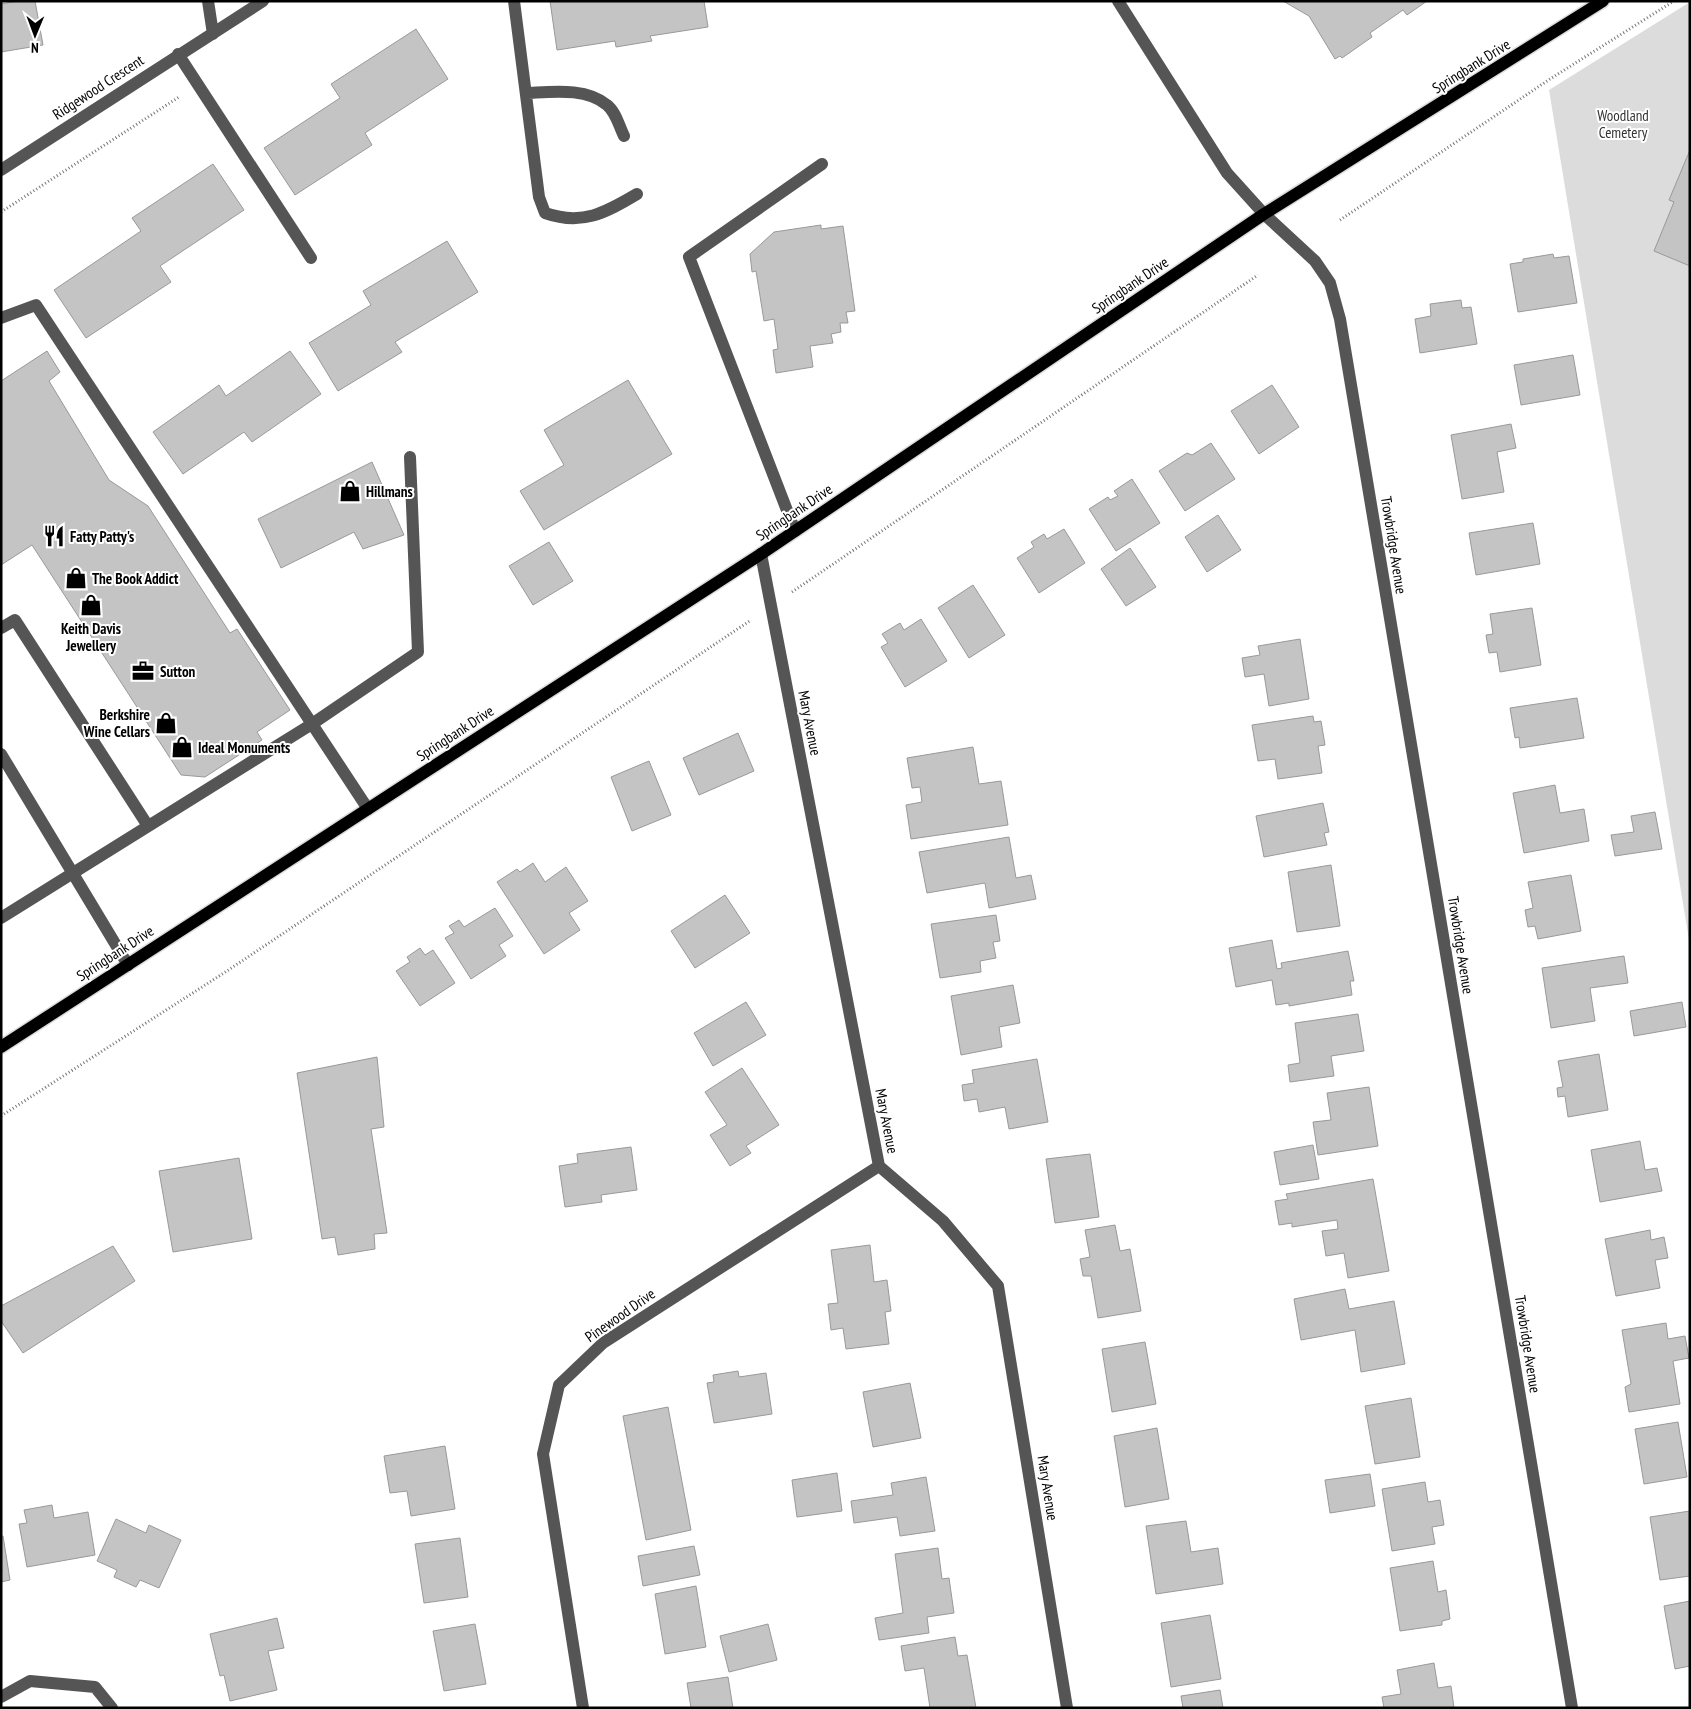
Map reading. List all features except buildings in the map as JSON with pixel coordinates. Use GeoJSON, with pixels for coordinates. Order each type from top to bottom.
{"type":"FeatureCollection","features":[{"type":"Feature","properties":{"kind":"main road","name":"Springbank Drive"},"geometry":{"type":"LineString","coordinates":[[1,1047],[761,554],[1264,214],[1603,1]]}},
{"type":"Feature","properties":{"kind":"street"},"geometry":{"type":"LineString","coordinates":[[208,1],[213,34]]}},
{"type":"Feature","properties":{"kind":"street","name":"Ridgewood Crescent"},"geometry":{"type":"LineString","coordinates":[[1,170],[178,54],[213,34],[263,1]]}},
{"type":"Feature","properties":{"kind":"street"},"geometry":{"type":"LineString","coordinates":[[514,1],[539,197],[544,213],[561,219],[590,217],[608,211],[637,194]]}},
{"type":"Feature","properties":{"kind":"street","name":"Trowbridge Avenue"},"geometry":{"type":"LineString","coordinates":[[1118,1],[1227,173],[1264,214],[1315,261],[1330,283],[1340,319],[1572,1708]]}},
{"type":"Feature","properties":{"kind":"street"},"geometry":{"type":"LineString","coordinates":[[178,54],[311,258]]}},
{"type":"Feature","properties":{"kind":"street"},"geometry":{"type":"LineString","coordinates":[[526,93],[561,91],[595,97],[613,112],[624,136]]}},
{"type":"Feature","properties":{"kind":"street"},"geometry":{"type":"LineString","coordinates":[[795,531],[689,257],[822,164]]}},
{"type":"Feature","properties":{"kind":"street"},"geometry":{"type":"LineString","coordinates":[[1,318],[36,304],[368,809]]}},
{"type":"Feature","properties":{"kind":"street"},"geometry":{"type":"LineString","coordinates":[[1,918],[312,724],[418,652],[410,457]]}},
{"type":"Feature","properties":{"kind":"street","name":"Mary Avenue"},"geometry":{"type":"LineString","coordinates":[[761,554],[879,1166],[943,1221],[998,1286],[1067,1708]]}},
{"type":"Feature","properties":{"kind":"street"},"geometry":{"type":"LineString","coordinates":[[1,628],[15,620],[148,826]]}},
{"type":"Feature","properties":{"kind":"street"},"geometry":{"type":"LineString","coordinates":[[1,754],[128,964]]}},
{"type":"Feature","properties":{"kind":"street","name":"Pinewood Drive"},"geometry":{"type":"LineString","coordinates":[[583,1708],[543,1454],[559,1386],[603,1343],[879,1166]]}},
{"type":"Feature","properties":{"kind":"street"},"geometry":{"type":"LineString","coordinates":[[1,1697],[30,1681],[95,1687],[112,1708]]}},
{"type":"Feature","properties":{"kind":"path"},"geometry":{"type":"LineString","coordinates":[[1340,220],[1550,79],[1674,1]]}},
{"type":"Feature","properties":{"kind":"path"},"geometry":{"type":"LineString","coordinates":[[1,212],[179,98],[197,83]]}},
{"type":"Feature","properties":{"kind":"path"},"geometry":{"type":"LineString","coordinates":[[1,1116],[227,971],[771,606],[1258,275]]}},
{"type":"Feature","properties":{"kind":"green space","name":"Woodland Cemetery"},"geometry":{"type":"Polygon","coordinates":[[[1690,2],[1690,946],[1549,90],[1690,2]]]}},
{"type":"Feature","properties":{"kind":"place","name":"Hillmans"},"geometry":{"type":"Point","coordinates":[350,491]}},
{"type":"Feature","properties":{"kind":"place","name":"Fatty Patty's"},"geometry":{"type":"Point","coordinates":[54,536]}},
{"type":"Feature","properties":{"kind":"place","name":"The Book Addict"},"geometry":{"type":"Point","coordinates":[76,578]}},
{"type":"Feature","properties":{"kind":"place","name":"Keith Davis Jewellery"},"geometry":{"type":"Point","coordinates":[91,605]}},
{"type":"Feature","properties":{"kind":"place","name":"Sutton"},"geometry":{"type":"Point","coordinates":[143,671]}},
{"type":"Feature","properties":{"kind":"place","name":"Berkshire Wine Cellars"},"geometry":{"type":"Point","coordinates":[166,723]}},
{"type":"Feature","properties":{"kind":"place","name":"Ideal Monuments"},"geometry":{"type":"Point","coordinates":[182,747]}}]}
